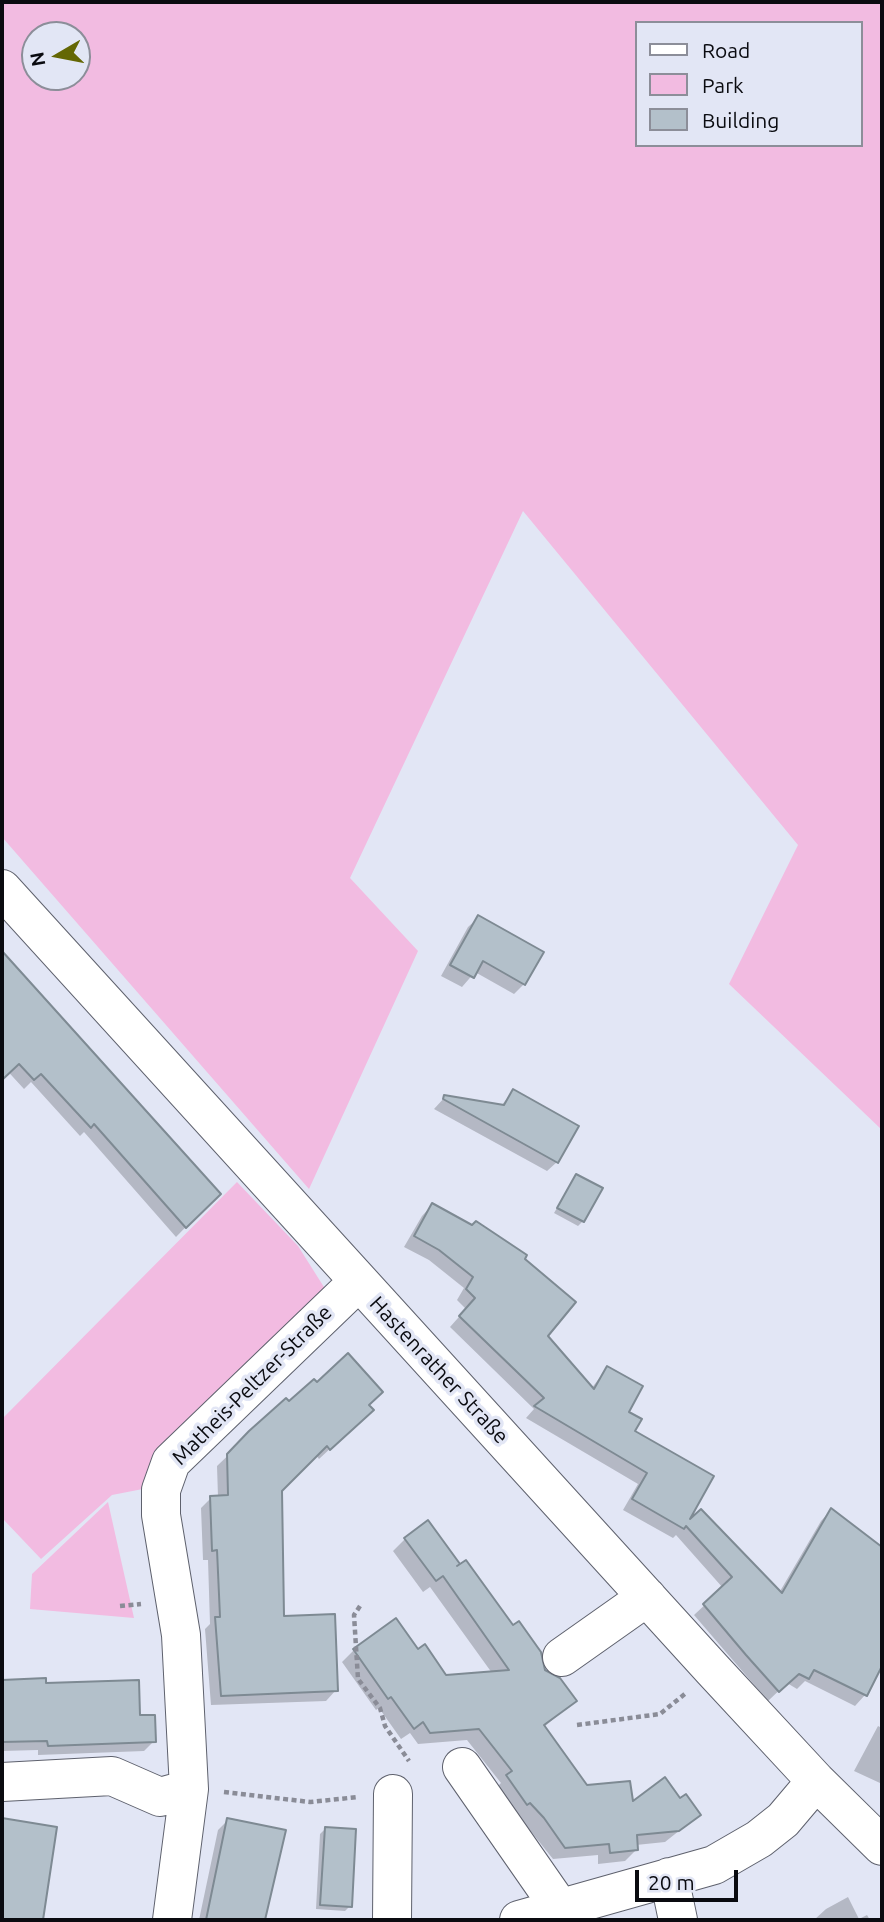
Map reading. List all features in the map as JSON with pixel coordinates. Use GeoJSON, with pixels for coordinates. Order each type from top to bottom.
{"type":"FeatureCollection","features":[{"type":"Feature","properties":{"kind":"street","name":"Hastenrather Straße"},"geometry":{"type":"LineString","coordinates":[[2,889],[816,1781],[882,1846]]}},
{"type":"Feature","properties":{"kind":"street","name":"Matheis-Peltzer-Straße"},"geometry":{"type":"LineString","coordinates":[[173,1920],[189,1789],[181,1635],[163,1531],[161,1490],[171,1462],[358,1282]]}},
{"type":"Feature","properties":{"kind":"street"},"geometry":{"type":"LineString","coordinates":[[562,1657],[647,1597]]}},
{"type":"Feature","properties":{"kind":"street"},"geometry":{"type":"LineString","coordinates":[[462,1767],[559,1908]]}},
{"type":"Feature","properties":{"kind":"street"},"geometry":{"type":"LineString","coordinates":[[2,1782],[112,1776],[160,1797],[189,1789]]}},
{"type":"Feature","properties":{"kind":"street"},"geometry":{"type":"LineString","coordinates":[[519,1920],[714,1865],[759,1839],[783,1819],[816,1781]]}},
{"type":"Feature","properties":{"kind":"street"},"geometry":{"type":"LineString","coordinates":[[392,1920],[393,1794]]}},
{"type":"Feature","properties":{"kind":"street"},"geometry":{"type":"LineString","coordinates":[[669,1877],[678,1920]]}},
{"type":"Feature","properties":{"kind":"path"},"geometry":{"type":"LineString","coordinates":[[189,1789],[310,1802],[393,1794],[423,1782],[384,1727],[380,1708],[358,1679],[354,1615],[360,1606]]}},
{"type":"Feature","properties":{"kind":"path"},"geometry":{"type":"LineString","coordinates":[[577,1725],[660,1714]]}},
{"type":"Feature","properties":{"kind":"green space"},"geometry":{"type":"Polygon","coordinates":[[[2,2],[882,2],[882,1130],[729,984],[798,845],[523,511],[350,878],[418,951],[309,1189],[2,837],[2,2]]]}},
{"type":"Feature","properties":{"kind":"green space"},"geometry":{"type":"Polygon","coordinates":[[[237,1182],[298,1246],[329,1295],[153,1487],[112,1495],[41,1559],[2,1518],[2,1419],[237,1182]]]}},
{"type":"Feature","properties":{"kind":"green space"},"geometry":{"type":"Polygon","coordinates":[[[108,1502],[134,1618],[30,1609],[32,1574],[108,1502]]]}},
{"type":"Feature","properties":{"kind":"building"},"geometry":{"type":"Polygon","coordinates":[[[478,915],[544,952],[525,985],[483,961],[474,978],[450,965],[478,915]]]}},
{"type":"Feature","properties":{"kind":"building"},"geometry":{"type":"Polygon","coordinates":[[[2,951],[221,1194],[186,1228],[94,1124],[91,1128],[41,1074],[34,1080],[19,1064],[2,1080],[2,951]]]}},
{"type":"Feature","properties":{"kind":"building"},"geometry":{"type":"Polygon","coordinates":[[[513,1089],[579,1126],[558,1163],[443,1099],[444,1095],[504,1105],[513,1089]]]}},
{"type":"Feature","properties":{"kind":"building"},"geometry":{"type":"Polygon","coordinates":[[[576,1174],[603,1188],[584,1222],[557,1208],[576,1174]]]}},
{"type":"Feature","properties":{"kind":"building"},"geometry":{"type":"Polygon","coordinates":[[[432,1203],[472,1225],[476,1221],[527,1255],[525,1259],[576,1302],[548,1336],[594,1389],[607,1366],[643,1386],[629,1412],[642,1419],[635,1431],[714,1476],[690,1519],[701,1509],[782,1593],[831,1508],[882,1547],[882,1666],[867,1696],[814,1670],[809,1679],[799,1674],[779,1692],[746,1655],[703,1604],[732,1577],[686,1526],[684,1529],[632,1499],[647,1473],[534,1406],[544,1398],[459,1316],[475,1298],[466,1289],[473,1277],[439,1250],[414,1236],[432,1203]]]}},
{"type":"Feature","properties":{"kind":"building"},"geometry":{"type":"Polygon","coordinates":[[[348,1353],[383,1392],[369,1405],[374,1410],[330,1450],[327,1446],[282,1491],[284,1616],[335,1614],[338,1691],[221,1696],[215,1617],[220,1617],[217,1550],[212,1551],[210,1496],[228,1495],[227,1454],[249,1431],[286,1398],[289,1401],[314,1379],[317,1382],[348,1353]]]}},
{"type":"Feature","properties":{"kind":"building"},"geometry":{"type":"Polygon","coordinates":[[[428,1520],[460,1564],[466,1560],[513,1625],[519,1621],[541,1652],[545,1670],[560,1678],[577,1701],[544,1725],[587,1785],[630,1781],[633,1801],[665,1777],[680,1798],[686,1794],[701,1815],[679,1831],[637,1835],[638,1850],[610,1853],[609,1844],[565,1848],[544,1818],[530,1803],[527,1805],[506,1775],[512,1771],[479,1729],[430,1733],[423,1722],[414,1729],[391,1697],[388,1699],[353,1649],[396,1618],[418,1649],[425,1644],[446,1675],[509,1670],[443,1576],[436,1581],[404,1538],[428,1520]]]}},
{"type":"Feature","properties":{"kind":"building"},"geometry":{"type":"Polygon","coordinates":[[[46,1678],[46,1683],[139,1680],[140,1715],[155,1715],[156,1742],[48,1746],[47,1741],[2,1742],[2,1680],[46,1678]]]}},
{"type":"Feature","properties":{"kind":"building"},"geometry":{"type":"Polygon","coordinates":[[[2,1818],[57,1827],[43,1920],[2,1920],[2,1818]]]}},
{"type":"Feature","properties":{"kind":"building"},"geometry":{"type":"Polygon","coordinates":[[[227,1818],[286,1830],[265,1920],[206,1920],[227,1818]]]}},
{"type":"Feature","properties":{"kind":"building"},"geometry":{"type":"Polygon","coordinates":[[[325,1827],[356,1829],[352,1907],[320,1905],[325,1827]]]}}]}
